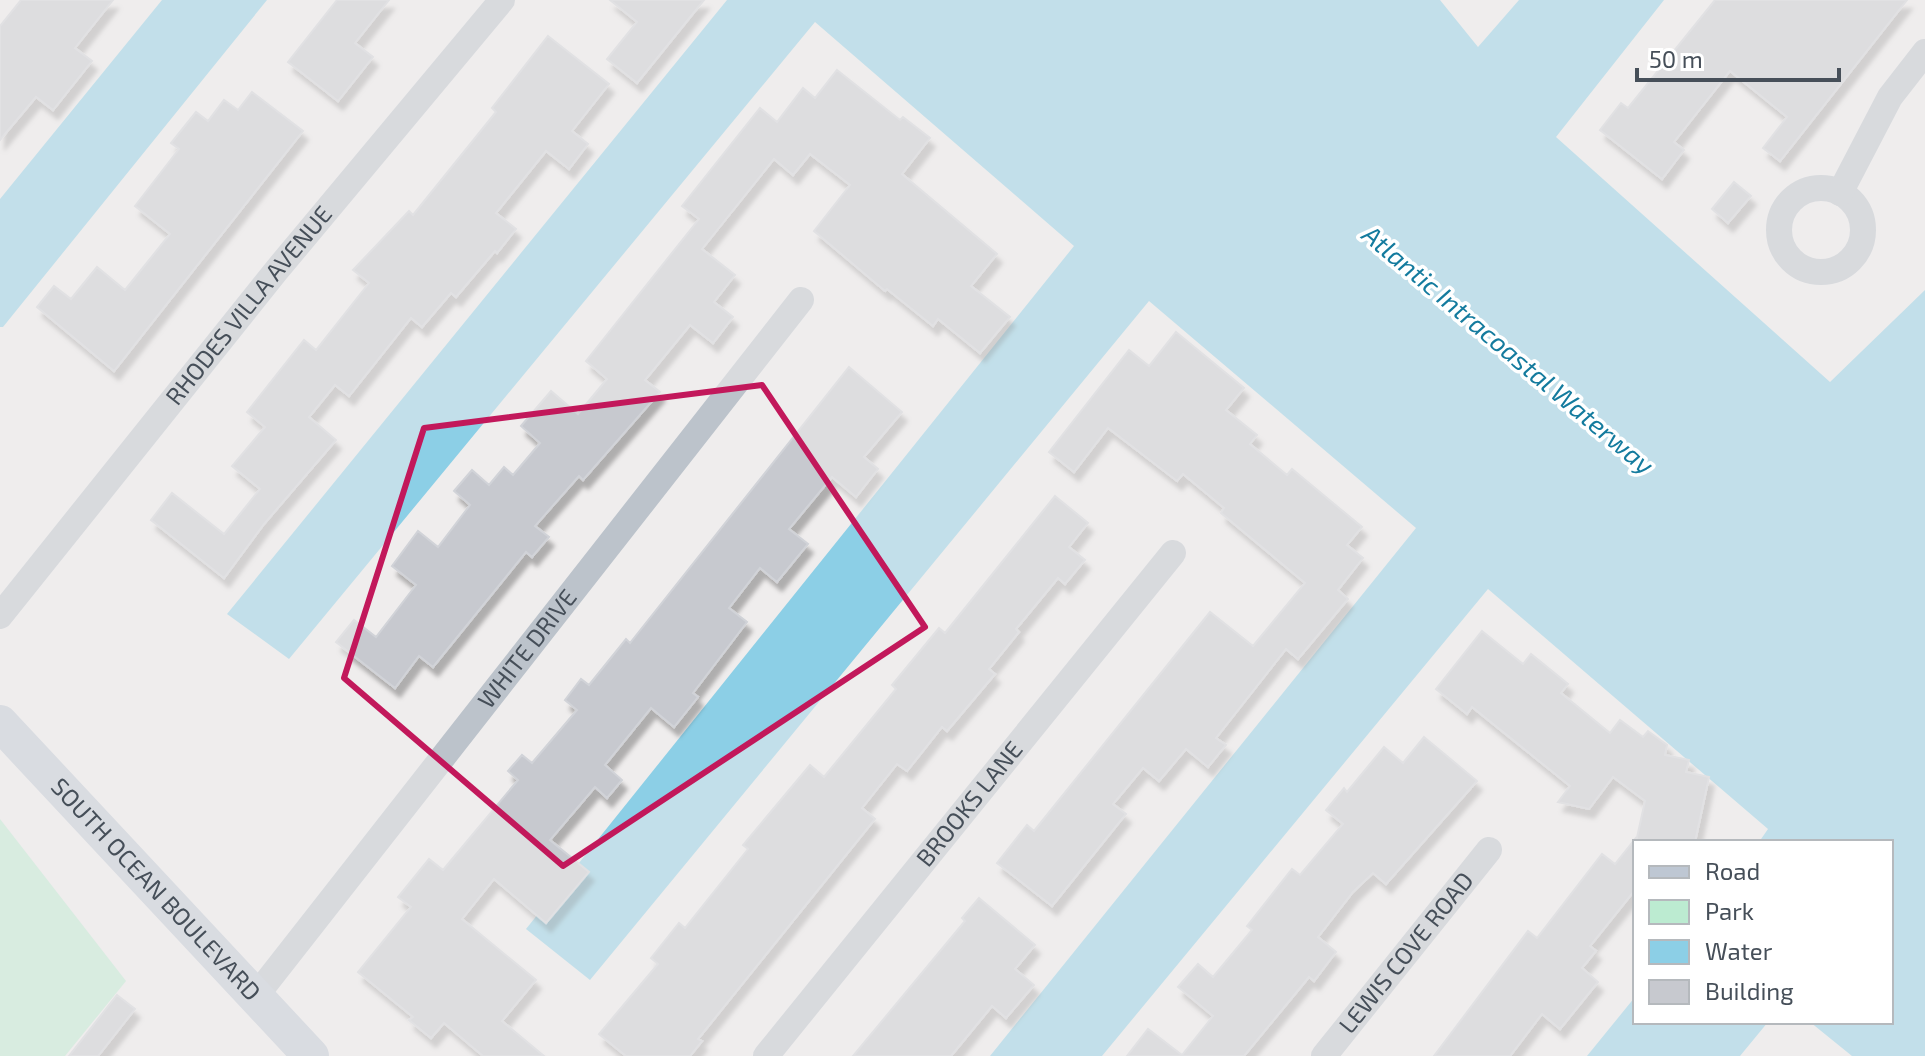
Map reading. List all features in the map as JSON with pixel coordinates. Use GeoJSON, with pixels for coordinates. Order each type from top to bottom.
{"type":"FeatureCollection","features":[{"type":"Feature","properties":{"kind":"main road","name":"SOUTH OCEAN BOULEVARD"},"geometry":{"type":"LineString","coordinates":[[0,723],[311,1056]]}},
{"type":"Feature","properties":{"kind":"street","name":"RHODES VILLA AVENUE"},"geometry":{"type":"LineString","coordinates":[[0,616],[276,271],[502,0]]}},
{"type":"Feature","properties":{"kind":"street"},"geometry":{"type":"LineString","coordinates":[[1840,193],[1890,97],[1925,52]]}},
{"type":"Feature","properties":{"kind":"street","name":"WHITE DRIVE"},"geometry":{"type":"LineString","coordinates":[[255,997],[801,300]]}},
{"type":"Feature","properties":{"kind":"street","name":"BROOKS LANE"},"geometry":{"type":"LineString","coordinates":[[766,1056],[1173,553]]}},
{"type":"Feature","properties":{"kind":"street","name":"LEWIS COVE ROAD"},"geometry":{"type":"LineString","coordinates":[[1324,1056],[1489,850]]}},
{"type":"Feature","properties":{"kind":"highlighted area"},"geometry":{"type":"Polygon","coordinates":[[[762,385],[925,627],[563,866],[344,678],[424,428],[762,385]]]}},
{"type":"Feature","properties":{"kind":"green space"},"geometry":{"type":"Polygon","coordinates":[[[0,819],[126,981],[65,1056],[0,1056],[0,819]]]}},
{"type":"Feature","properties":{"kind":"water"},"geometry":{"type":"Polygon","coordinates":[[[162,0],[267,0],[0,327],[0,199],[162,0]]]}},
{"type":"Feature","properties":{"kind":"water","name":"Atlantic Intracoastal Waterway"},"geometry":{"type":"Polygon","coordinates":[[[727,0],[1440,0],[1478,47],[1519,0],[1664,0],[1556,137],[1830,382],[1925,290],[1925,1056],[1852,1056],[1812,1024],[1893,1024],[1893,840],[1760,840],[1768,829],[1488,589],[1102,1056],[990,1056],[1416,528],[1149,301],[590,980],[526,929],[1074,246],[815,22],[289,659],[227,614],[727,0]]]}},
{"type":"Feature","properties":{"kind":"water"},"geometry":{"type":"Polygon","coordinates":[[[1633,999],[1633,1024],[1766,1024],[1740,1056],[1587,1056],[1633,999]]]}},
{"type":"Feature","properties":{"kind":"building"},"geometry":{"type":"Polygon","coordinates":[[[21,0],[113,0],[75,48],[92,61],[53,110],[36,97],[0,140],[0,26],[21,0]]]}},
{"type":"Feature","properties":{"kind":"building"},"geometry":{"type":"Polygon","coordinates":[[[337,0],[389,0],[355,43],[373,57],[338,101],[288,62],[337,0]]]}},
{"type":"Feature","properties":{"kind":"building"},"geometry":{"type":"Polygon","coordinates":[[[610,0],[704,0],[637,83],[607,59],[637,22],[610,0]]]}},
{"type":"Feature","properties":{"kind":"building"},"geometry":{"type":"Polygon","coordinates":[[[1715,0],[1907,0],[1780,161],[1763,148],[1787,117],[1730,71],[1674,142],[1684,150],[1662,179],[1600,130],[1621,103],[1628,108],[1715,0]]]}},
{"type":"Feature","properties":{"kind":"building"},"geometry":{"type":"Polygon","coordinates":[[[548,36],[609,84],[572,131],[588,144],[569,169],[546,151],[496,213],[516,229],[497,253],[495,251],[456,297],[451,293],[422,327],[411,318],[349,396],[335,385],[309,417],[336,440],[264,524],[224,578],[151,520],[172,493],[224,534],[260,489],[232,466],[265,427],[247,412],[304,340],[316,350],[369,283],[353,270],[409,211],[413,215],[496,112],[492,108],[548,36]]]}},
{"type":"Feature","properties":{"kind":"building"},"geometry":{"type":"Polygon","coordinates":[[[837,70],[900,120],[903,117],[930,138],[902,174],[997,254],[971,286],[1010,317],[980,353],[938,319],[933,326],[887,289],[885,291],[814,231],[850,185],[810,154],[793,175],[774,159],[702,249],[735,275],[714,302],[733,317],[713,343],[690,325],[645,380],[660,392],[583,480],[579,476],[535,526],[549,537],[532,557],[526,552],[433,667],[419,656],[395,688],[336,642],[354,620],[376,637],[416,585],[392,566],[418,531],[438,547],[470,505],[454,491],[472,470],[489,485],[504,467],[513,475],[540,443],[521,426],[551,391],[578,414],[607,379],[586,361],[699,219],[682,206],[760,108],[777,122],[803,88],[815,98],[837,70]]]}},
{"type":"Feature","properties":{"kind":"building"},"geometry":{"type":"Polygon","coordinates":[[[252,92],[303,131],[114,371],[37,307],[54,286],[71,299],[97,267],[125,290],[170,234],[135,206],[179,149],[171,143],[196,112],[208,121],[224,100],[238,110],[252,92]]]}},
{"type":"Feature","properties":{"kind":"building"},"geometry":{"type":"Polygon","coordinates":[[[1734,182],[1751,196],[1728,223],[1712,209],[1734,182]]]}},
{"type":"Feature","properties":{"kind":"building"},"geometry":{"type":"Polygon","coordinates":[[[1176,332],[1244,388],[1226,410],[1257,435],[1250,444],[1287,475],[1292,469],[1362,527],[1347,545],[1363,558],[1338,590],[1348,599],[1298,659],[1286,649],[1216,738],[1226,745],[1208,767],[1186,749],[1159,781],[1143,768],[1113,804],[1126,814],[1052,906],[997,863],[1027,825],[1034,831],[1210,612],[1253,646],[1305,583],[1221,513],[1224,508],[1183,474],[1177,481],[1108,428],[1074,472],[1049,452],[1129,350],[1149,366],[1176,332]]]}},
{"type":"Feature","properties":{"kind":"building"},"geometry":{"type":"Polygon","coordinates":[[[849,367],[902,412],[864,457],[878,469],[856,497],[832,477],[789,529],[808,544],[777,582],[760,568],[729,608],[747,622],[693,693],[698,697],[674,727],[651,708],[605,765],[622,780],[607,798],[595,787],[550,840],[589,872],[546,923],[494,879],[462,919],[536,980],[502,1021],[544,1056],[483,1056],[444,1023],[431,1038],[409,1020],[413,1017],[358,972],[411,907],[398,897],[429,859],[443,870],[518,780],[508,771],[522,755],[532,763],[577,710],[565,700],[581,679],[589,685],[626,639],[630,643],[849,367]]]}},
{"type":"Feature","properties":{"kind":"building"},"geometry":{"type":"Polygon","coordinates":[[[1055,496],[1088,523],[1069,547],[1085,560],[1065,584],[1058,578],[1016,629],[1019,632],[989,669],[995,674],[947,731],[942,727],[907,771],[897,764],[862,808],[875,819],[698,1039],[702,1041],[690,1056],[626,1056],[599,1034],[658,964],[651,958],[679,923],[685,928],[748,849],[743,845],[810,765],[824,777],[896,689],[892,685],[939,628],[945,633],[1055,496]]]}},
{"type":"Feature","properties":{"kind":"building"},"geometry":{"type":"Polygon","coordinates":[[[1482,631],[1523,664],[1531,654],[1568,684],[1561,693],[1610,733],[1620,720],[1643,737],[1648,731],[1667,745],[1665,755],[1689,760],[1686,772],[1709,777],[1695,840],[1636,840],[1645,801],[1613,777],[1589,809],[1558,802],[1570,786],[1472,707],[1467,714],[1436,689],[1482,631]]]}},
{"type":"Feature","properties":{"kind":"building"},"geometry":{"type":"Polygon","coordinates":[[[1424,737],[1477,781],[1386,884],[1373,873],[1353,892],[1318,937],[1336,952],[1314,981],[1309,977],[1244,1056],[1127,1056],[1148,1029],[1182,1055],[1213,1016],[1178,987],[1198,964],[1213,977],[1252,930],[1247,926],[1292,869],[1300,875],[1343,824],[1326,810],[1344,788],[1347,792],[1384,747],[1403,763],[1424,737]]]}},
{"type":"Feature","properties":{"kind":"building"},"geometry":{"type":"Polygon","coordinates":[[[1633,842],[1633,892],[1590,946],[1596,951],[1582,968],[1598,982],[1560,1029],[1542,1014],[1510,1056],[1434,1056],[1528,931],[1537,938],[1602,854],[1615,864],[1633,842]]]}},
{"type":"Feature","properties":{"kind":"building"},"geometry":{"type":"Polygon","coordinates":[[[979,898],[1035,945],[1015,969],[1034,985],[1006,1018],[992,1006],[951,1056],[853,1056],[965,921],[962,918],[979,898]]]}},
{"type":"Feature","properties":{"kind":"building"},"geometry":{"type":"Polygon","coordinates":[[[117,995],[135,1009],[98,1056],[69,1056],[117,995]]]}}]}
